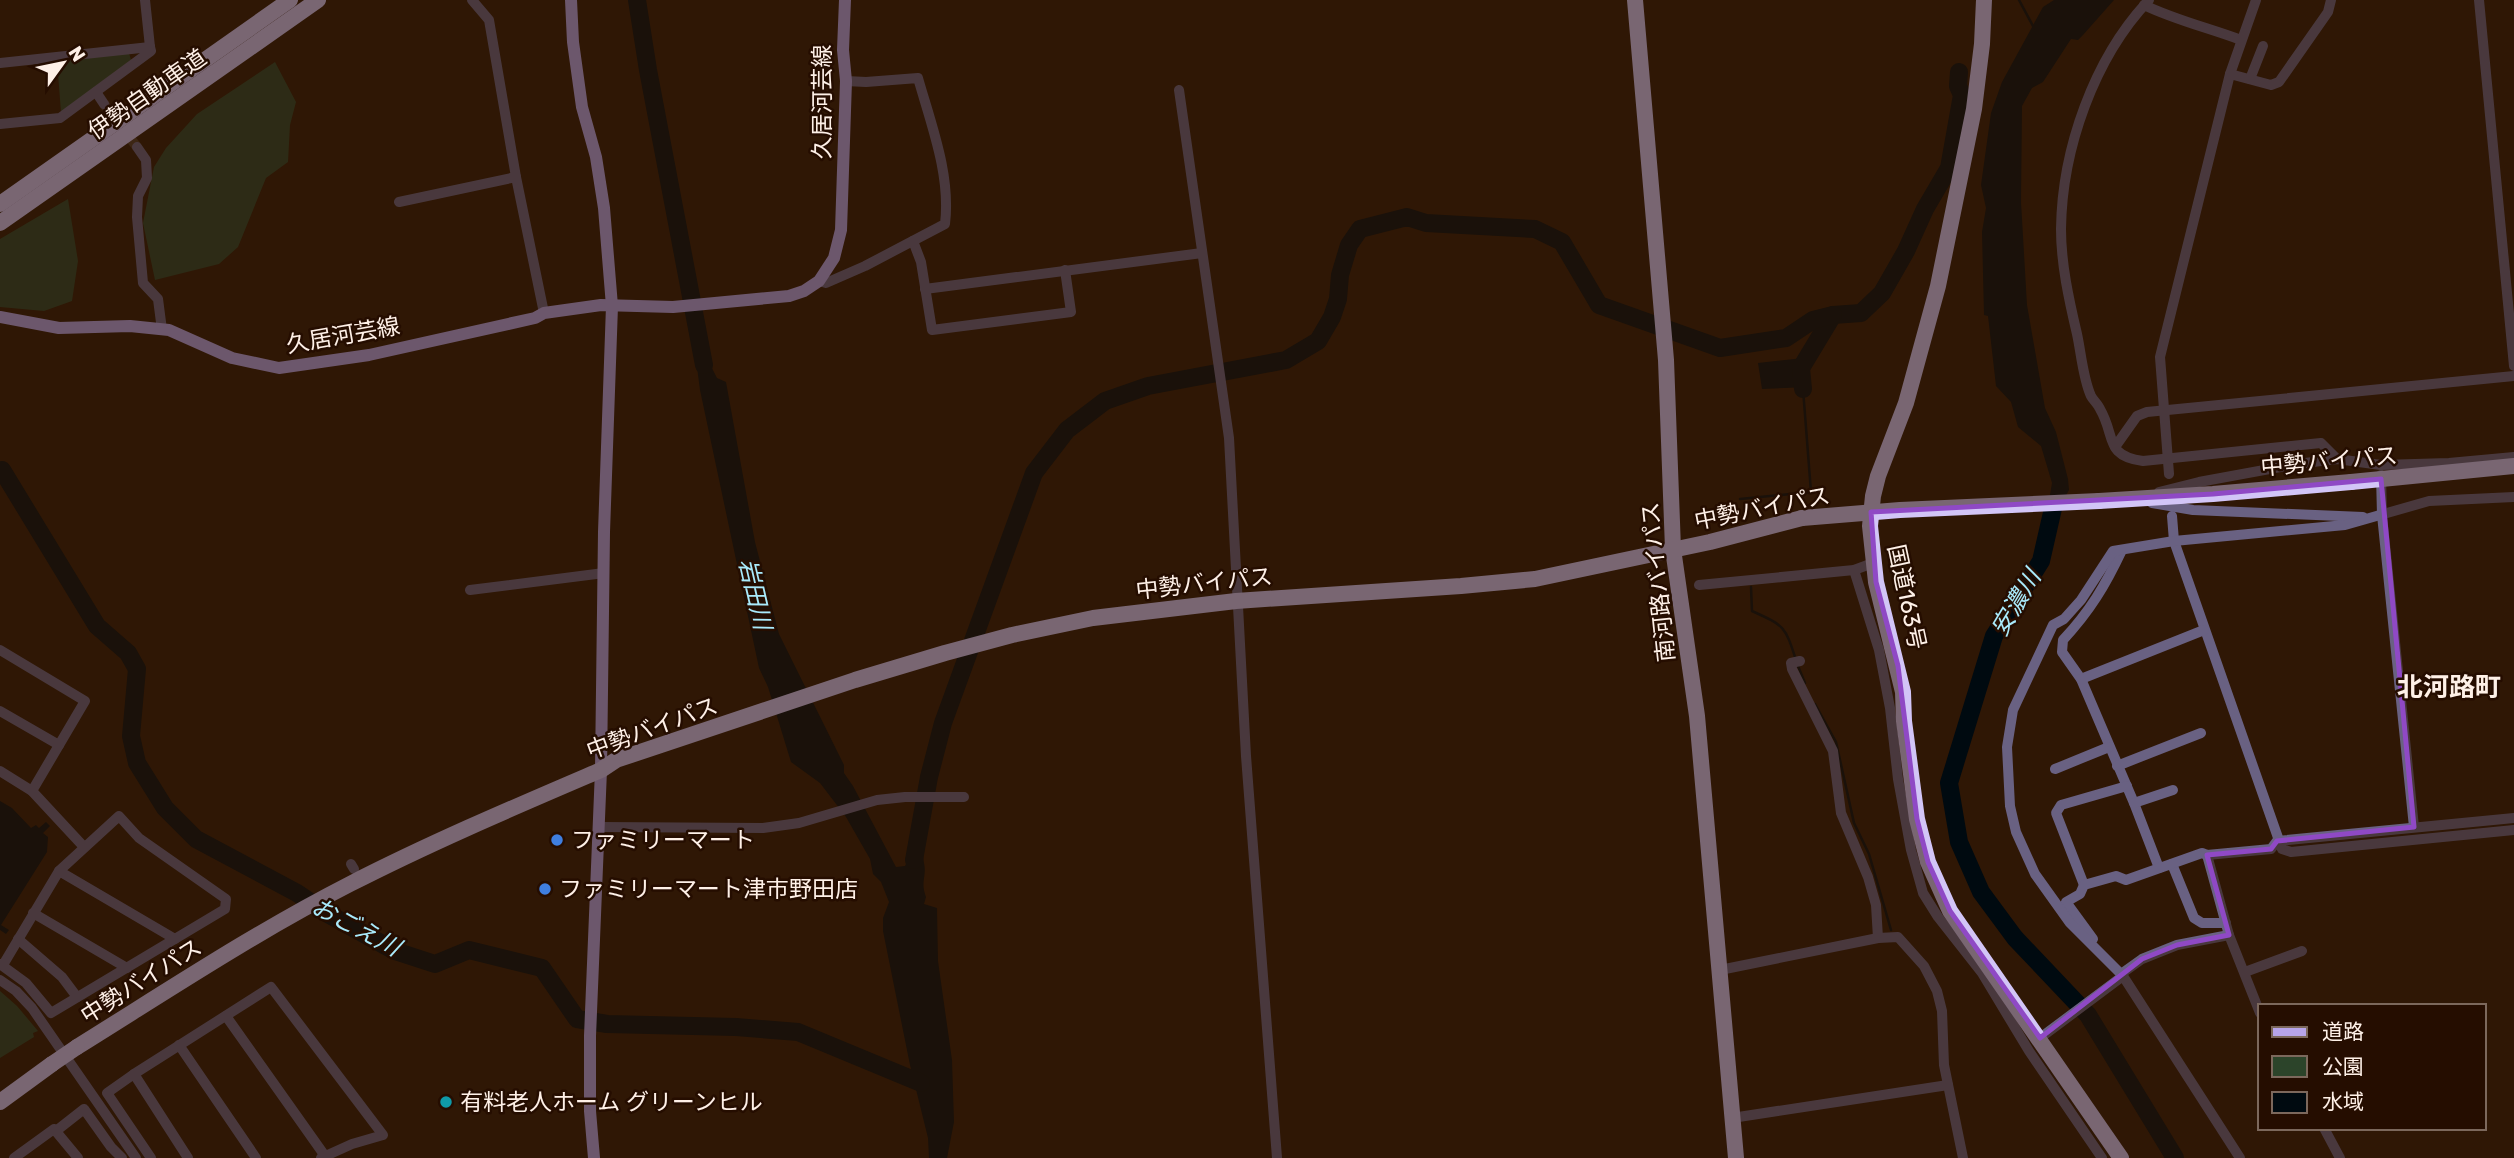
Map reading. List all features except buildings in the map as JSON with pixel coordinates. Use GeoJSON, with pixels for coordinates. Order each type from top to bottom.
{"type":"FeatureCollection","features":[{"type":"Feature","properties":{"kind":"highway","name":"伊勢自動車道"},"geometry":{"type":"LineString","coordinates":[[0,204],[290,0]]}},
{"type":"Feature","properties":{"kind":"highway","name":"伊勢自動車道"},"geometry":{"type":"LineString","coordinates":[[0,223],[318,0]]}},
{"type":"Feature","properties":{"kind":"highway","name":"南河路バイパス"},"geometry":{"type":"LineString","coordinates":[[1635,0],[1666,359],[1673,549],[1697,716],[1735,1158]]}},
{"type":"Feature","properties":{"kind":"highway","name":"国道163号"},"geometry":{"type":"LineString","coordinates":[[1984,0],[1974,109],[1938,286],[1906,403],[1873,496],[1870,526],[1873,563],[1901,679],[1917,819],[1928,862],[1950,911],[2044,1035],[2121,1158]]}},
{"type":"Feature","properties":{"kind":"highway","name":"中勢バイパス"},"geometry":{"type":"LineString","coordinates":[[0,1102],[77,1047],[276,925],[351,873],[601,771],[617,760],[855,680],[1012,635],[1093,618],[1236,601],[1535,579],[1730,538],[1802,518],[1900,510],[2129,499],[2514,466]]}},
{"type":"Feature","properties":{"kind":"main road"},"geometry":{"type":"LineString","coordinates":[[571,0],[573,42],[582,107],[596,156],[604,208],[612,306],[601,771],[590,1036],[593,1158]]}},
{"type":"Feature","properties":{"kind":"main road","name":"久居河芸線"},"geometry":{"type":"LineString","coordinates":[[0,317],[59,328],[131,326],[169,330],[232,358],[279,368],[369,355],[536,318],[544,313],[601,305],[673,307],[789,296],[819,281],[834,258],[841,230],[846,81],[843,50],[845,0]]}},
{"type":"Feature","properties":{"kind":"street"},"geometry":{"type":"LineString","coordinates":[[0,124],[60,118],[151,51],[145,0]]}},
{"type":"Feature","properties":{"kind":"street"},"geometry":{"type":"LineString","coordinates":[[472,0],[489,20],[516,177],[544,313]]}},
{"type":"Feature","properties":{"kind":"street"},"geometry":{"type":"LineString","coordinates":[[2169,474],[2160,357],[2230,74],[2256,0]]}},
{"type":"Feature","properties":{"kind":"street"},"geometry":{"type":"LineString","coordinates":[[2230,74],[2271,85],[2279,82],[2328,12],[2331,0]]}},
{"type":"Feature","properties":{"kind":"street"},"geometry":{"type":"LineString","coordinates":[[2479,0],[2514,366]]}},
{"type":"Feature","properties":{"kind":"street"},"geometry":{"type":"LineString","coordinates":[[2241,40],[2192,24],[2147,3],[2118,40],[2089,98],[2076,133],[2062,206],[2061,230],[2070,306],[2091,396],[2101,410],[2115,447],[2126,459],[2143,461],[2321,443],[2337,459]]}},
{"type":"Feature","properties":{"kind":"street"},"geometry":{"type":"LineString","coordinates":[[2250,79],[2263,46]]}},
{"type":"Feature","properties":{"kind":"street"},"geometry":{"type":"LineString","coordinates":[[0,63],[150,47]]}},
{"type":"Feature","properties":{"kind":"street"},"geometry":{"type":"LineString","coordinates":[[819,281],[826,284],[945,224],[947,207],[933,128],[918,78],[846,81]]}},
{"type":"Feature","properties":{"kind":"street"},"geometry":{"type":"LineString","coordinates":[[1179,90],[1229,438],[1237,573],[1236,601],[1277,1158]]}},
{"type":"Feature","properties":{"kind":"street"},"geometry":{"type":"LineString","coordinates":[[96,92],[104,104]]}},
{"type":"Feature","properties":{"kind":"street"},"geometry":{"type":"LineString","coordinates":[[137,147],[146,160],[147,178],[138,196],[137,217],[143,283],[158,299],[162,330]]}},
{"type":"Feature","properties":{"kind":"street"},"geometry":{"type":"LineString","coordinates":[[399,202],[516,177]]}},
{"type":"Feature","properties":{"kind":"street"},"geometry":{"type":"LineString","coordinates":[[913,241],[921,262],[932,330],[1071,312],[1065,270]]}},
{"type":"Feature","properties":{"kind":"street"},"geometry":{"type":"LineString","coordinates":[[925,289],[1202,253]]}},
{"type":"Feature","properties":{"kind":"street"},"geometry":{"type":"LineString","coordinates":[[2115,447],[2137,416],[2164,410],[2514,376]]}},
{"type":"Feature","properties":{"kind":"street"},"geometry":{"type":"LineString","coordinates":[[2129,499],[2199,482],[2337,459],[2381,465],[2514,457]]}},
{"type":"Feature","properties":{"kind":"street"},"geometry":{"type":"LineString","coordinates":[[2381,465],[2382,515],[2413,827]]}},
{"type":"Feature","properties":{"kind":"street"},"geometry":{"type":"LineString","coordinates":[[2109,960],[2097,952],[2070,923],[2030,864],[2016,832],[2010,806],[2007,747],[2013,710],[2053,625],[2064,620],[2081,600],[2113,551],[2174,541],[2345,525],[2429,501],[2514,497]]}},
{"type":"Feature","properties":{"kind":"street"},"geometry":{"type":"LineString","coordinates":[[2129,499],[2193,510],[2369,517]]}},
{"type":"Feature","properties":{"kind":"street"},"geometry":{"type":"LineString","coordinates":[[2172,516],[2174,541],[2281,849],[2291,852],[2514,830]]}},
{"type":"Feature","properties":{"kind":"street"},"geometry":{"type":"LineString","coordinates":[[2122,550],[2104,588],[2076,628],[2063,640],[2062,652],[2081,679],[2159,868]]}},
{"type":"Feature","properties":{"kind":"street"},"geometry":{"type":"LineString","coordinates":[[1699,585],[1854,570],[1873,563]]}},
{"type":"Feature","properties":{"kind":"street"},"geometry":{"type":"LineString","coordinates":[[1854,570],[1879,650],[1890,709],[1898,779],[1911,850],[1923,893],[1938,917],[1982,973],[2029,1051],[2102,1158]]}},
{"type":"Feature","properties":{"kind":"street"},"geometry":{"type":"LineString","coordinates":[[470,590],[604,573]]}},
{"type":"Feature","properties":{"kind":"street"},"geometry":{"type":"LineString","coordinates":[[2081,679],[2204,630]]}},
{"type":"Feature","properties":{"kind":"street"},"geometry":{"type":"LineString","coordinates":[[0,650],[85,701],[32,791]]}},
{"type":"Feature","properties":{"kind":"street"},"geometry":{"type":"LineString","coordinates":[[1796,662],[1807,701],[1833,751],[1841,813],[1860,853],[1870,884],[1878,916],[1878,938]]}},
{"type":"Feature","properties":{"kind":"street"},"geometry":{"type":"LineString","coordinates":[[0,710],[59,745]]}},
{"type":"Feature","properties":{"kind":"street"},"geometry":{"type":"LineString","coordinates":[[2118,766],[2201,733]]}},
{"type":"Feature","properties":{"kind":"street"},"geometry":{"type":"LineString","coordinates":[[2055,769],[2109,747]]}},
{"type":"Feature","properties":{"kind":"street"},"geometry":{"type":"LineString","coordinates":[[0,771],[32,791],[84,848]]}},
{"type":"Feature","properties":{"kind":"street"},"geometry":{"type":"LineString","coordinates":[[2127,786],[2062,805],[2056,813],[2084,885],[2080,894],[2066,902],[2121,976],[2240,1158]]}},
{"type":"Feature","properties":{"kind":"street"},"geometry":{"type":"LineString","coordinates":[[2134,803],[2173,790]]}},
{"type":"Feature","properties":{"kind":"street"},"geometry":{"type":"LineString","coordinates":[[598,827],[764,828],[799,823],[872,801],[905,797],[964,797]]}},
{"type":"Feature","properties":{"kind":"street"},"geometry":{"type":"LineString","coordinates":[[119,816],[139,838],[226,899],[225,909],[51,1013],[26,984],[1,964],[59,871],[84,848],[119,816]]}},
{"type":"Feature","properties":{"kind":"street"},"geometry":{"type":"LineString","coordinates":[[2084,885],[2116,876],[2126,880],[2202,853],[2207,855],[2271,849],[2277,841],[2514,818]]}},
{"type":"Feature","properties":{"kind":"street"},"geometry":{"type":"LineString","coordinates":[[2207,855],[2229,935],[2258,1008]]}},
{"type":"Feature","properties":{"kind":"street"},"geometry":{"type":"LineString","coordinates":[[2172,864],[2194,918],[2202,923],[2226,923]]}},
{"type":"Feature","properties":{"kind":"street"},"geometry":{"type":"LineString","coordinates":[[59,871],[174,939]]}},
{"type":"Feature","properties":{"kind":"street"},"geometry":{"type":"LineString","coordinates":[[33,912],[127,968]]}},
{"type":"Feature","properties":{"kind":"street"},"geometry":{"type":"LineString","coordinates":[[2044,1035],[2143,959],[2177,945],[2229,935]]}},
{"type":"Feature","properties":{"kind":"street"},"geometry":{"type":"LineString","coordinates":[[1720,970],[1878,938],[1898,937],[1924,966],[1934,983],[1942,1011],[1944,1065],[1963,1158]]}},
{"type":"Feature","properties":{"kind":"street"},"geometry":{"type":"LineString","coordinates":[[18,939],[62,976],[77,998]]}},
{"type":"Feature","properties":{"kind":"street"},"geometry":{"type":"LineString","coordinates":[[2245,972],[2302,951]]}},
{"type":"Feature","properties":{"kind":"street"},"geometry":{"type":"LineString","coordinates":[[0,979],[32,1009],[136,1158]]}},
{"type":"Feature","properties":{"kind":"street"},"geometry":{"type":"LineString","coordinates":[[151,1158],[107,1093],[134,1074],[271,987],[383,1135],[352,1144],[323,1157],[226,1016]]}},
{"type":"Feature","properties":{"kind":"street"},"geometry":{"type":"LineString","coordinates":[[179,1045],[256,1158]]}},
{"type":"Feature","properties":{"kind":"street"},"geometry":{"type":"LineString","coordinates":[[134,1074],[188,1158]]}},
{"type":"Feature","properties":{"kind":"street"},"geometry":{"type":"LineString","coordinates":[[1732,1118],[1948,1085]]}},
{"type":"Feature","properties":{"kind":"street"},"geometry":{"type":"LineString","coordinates":[[14,1158],[84,1109],[122,1158]]}},
{"type":"Feature","properties":{"kind":"street"},"geometry":{"type":"LineString","coordinates":[[55,1130],[78,1158]]}},
{"type":"Feature","properties":{"kind":"street"},"geometry":{"type":"LineString","coordinates":[[2325,1130],[2340,1158]]}},
{"type":"Feature","properties":{"kind":"highlighted area"},"geometry":{"type":"Polygon","coordinates":[[[2381,479],[2414,827],[2277,841],[2271,849],[2207,855],[2229,935],[2177,945],[2142,959],[2040,1038],[1950,911],[1928,862],[1917,819],[1898,666],[1876,582],[1871,512],[2213,494],[2381,479]]]}},
{"type":"Feature","properties":{"kind":"green space"},"geometry":{"type":"Polygon","coordinates":[[[129,53],[131,60],[61,112],[57,61],[129,53]]]}},
{"type":"Feature","properties":{"kind":"green space"},"geometry":{"type":"Polygon","coordinates":[[[275,62],[296,102],[290,125],[288,162],[266,178],[238,247],[219,264],[155,280],[143,223],[154,167],[166,148],[197,114],[275,62]]]}},
{"type":"Feature","properties":{"kind":"green space"},"geometry":{"type":"Polygon","coordinates":[[[68,199],[78,261],[72,301],[44,311],[0,307],[0,239],[68,199]]]}},
{"type":"Feature","properties":{"kind":"green space"},"geometry":{"type":"Polygon","coordinates":[[[0,991],[38,1031],[33,1033],[34,1037],[0,1058],[0,991]]]}},
{"type":"Feature","properties":{"kind":"water"},"geometry":{"type":"Polygon","coordinates":[[[2054,0],[2114,0],[2078,40],[2071,39],[2043,82],[2032,88],[2022,106],[2021,202],[2027,305],[2045,408],[2056,432],[2069,490],[2043,536],[2052,483],[2041,446],[2018,427],[2011,402],[1996,386],[1988,316],[1984,315],[1982,232],[1986,208],[1981,185],[1991,113],[2002,82],[2043,7],[2054,0]]]}},
{"type":"Feature","properties":{"kind":"water"},"geometry":{"type":"Polygon","coordinates":[[[692,329],[717,378],[726,382],[755,542],[779,634],[844,765],[844,773],[896,867],[905,866],[923,828],[924,904],[937,908],[938,961],[952,1060],[954,1122],[947,1158],[929,1158],[928,1138],[883,931],[883,918],[889,902],[881,882],[873,874],[870,859],[846,817],[820,783],[791,762],[768,687],[759,668],[700,390],[692,329]]]}},
{"type":"Feature","properties":{"kind":"water"},"geometry":{"type":"Polygon","coordinates":[[[1809,345],[1816,349],[1807,372],[1808,387],[1762,389],[1758,363],[1804,358],[1809,345]]]}},
{"type":"Feature","properties":{"kind":"water"},"geometry":{"type":"Polygon","coordinates":[[[0,801],[12,808],[31,828],[36,825],[39,828],[46,822],[50,826],[43,833],[48,837],[47,852],[1,925],[9,930],[6,934],[0,930],[0,801]]]}},
{"type":"Feature","properties":{"kind":"waterway","name":"岩田川"},"geometry":{"type":"LineString","coordinates":[[637,0],[704,365]]}},
{"type":"Feature","properties":{"kind":"waterway"},"geometry":{"type":"LineString","coordinates":[[2019,0],[2034,28]]}},
{"type":"Feature","properties":{"kind":"waterway"},"geometry":{"type":"LineString","coordinates":[[1803,389],[1801,368],[1833,315],[1861,313],[1882,293],[1949,168],[1962,95],[1958,86],[1959,72]]}},
{"type":"Feature","properties":{"kind":"waterway"},"geometry":{"type":"LineString","coordinates":[[914,860],[929,777],[943,723],[1034,473],[1067,430],[1105,401],[1148,386],[1286,360],[1318,341],[1332,317],[1349,245],[1360,229],[1407,217],[1426,223],[1535,229],[1562,242],[1599,305],[1720,348],[1786,338],[1813,320],[1833,315]]}},
{"type":"Feature","properties":{"kind":"waterway"},"geometry":{"type":"LineString","coordinates":[[1740,499],[1811,492],[1803,389]]}},
{"type":"Feature","properties":{"kind":"waterway","name":"おごえ川"},"geometry":{"type":"LineString","coordinates":[[0,471],[2,470],[97,626],[128,653],[137,669],[131,736],[137,763],[165,808],[196,839],[297,893],[328,914],[395,951],[435,964],[469,950],[542,968],[577,1019],[607,1024],[736,1027],[798,1032],[921,1083]]}},
{"type":"Feature","properties":{"kind":"waterway","name":"安濃川"},"geometry":{"type":"LineString","coordinates":[[2054,504],[2041,561],[1994,636],[1949,783],[1959,842],[1981,892],[2015,938],[2088,1015],[2175,1158]]}},
{"type":"Feature","properties":{"kind":"waterway"},"geometry":{"type":"LineString","coordinates":[[1751,587],[1752,611],[1782,628],[1796,660]]}},
{"type":"Feature","properties":{"kind":"waterway"},"geometry":{"type":"LineString","coordinates":[[1798,666],[1805,683]]}},
{"type":"Feature","properties":{"kind":"waterway"},"geometry":{"type":"LineString","coordinates":[[1815,704],[1836,742],[1854,823],[1869,854],[1891,930]]}},
{"type":"Feature","properties":{"kind":"tunnel"},"geometry":{"type":"LineString","coordinates":[[104,104],[137,147]]}},
{"type":"Feature","properties":{"kind":"place","name":"ファミリーマート"},"geometry":{"type":"Point","coordinates":[557,840]}},
{"type":"Feature","properties":{"kind":"place","name":"ファミリーマート津市野田店"},"geometry":{"type":"Point","coordinates":[545,889]}},
{"type":"Feature","properties":{"kind":"place","name":"有料老人ホーム グリーンヒル"},"geometry":{"type":"Point","coordinates":[446,1102]}},
{"type":"Feature","properties":{"kind":"district","name":"北河路町"},"geometry":{"type":"Point","coordinates":[2449,687]}}]}
